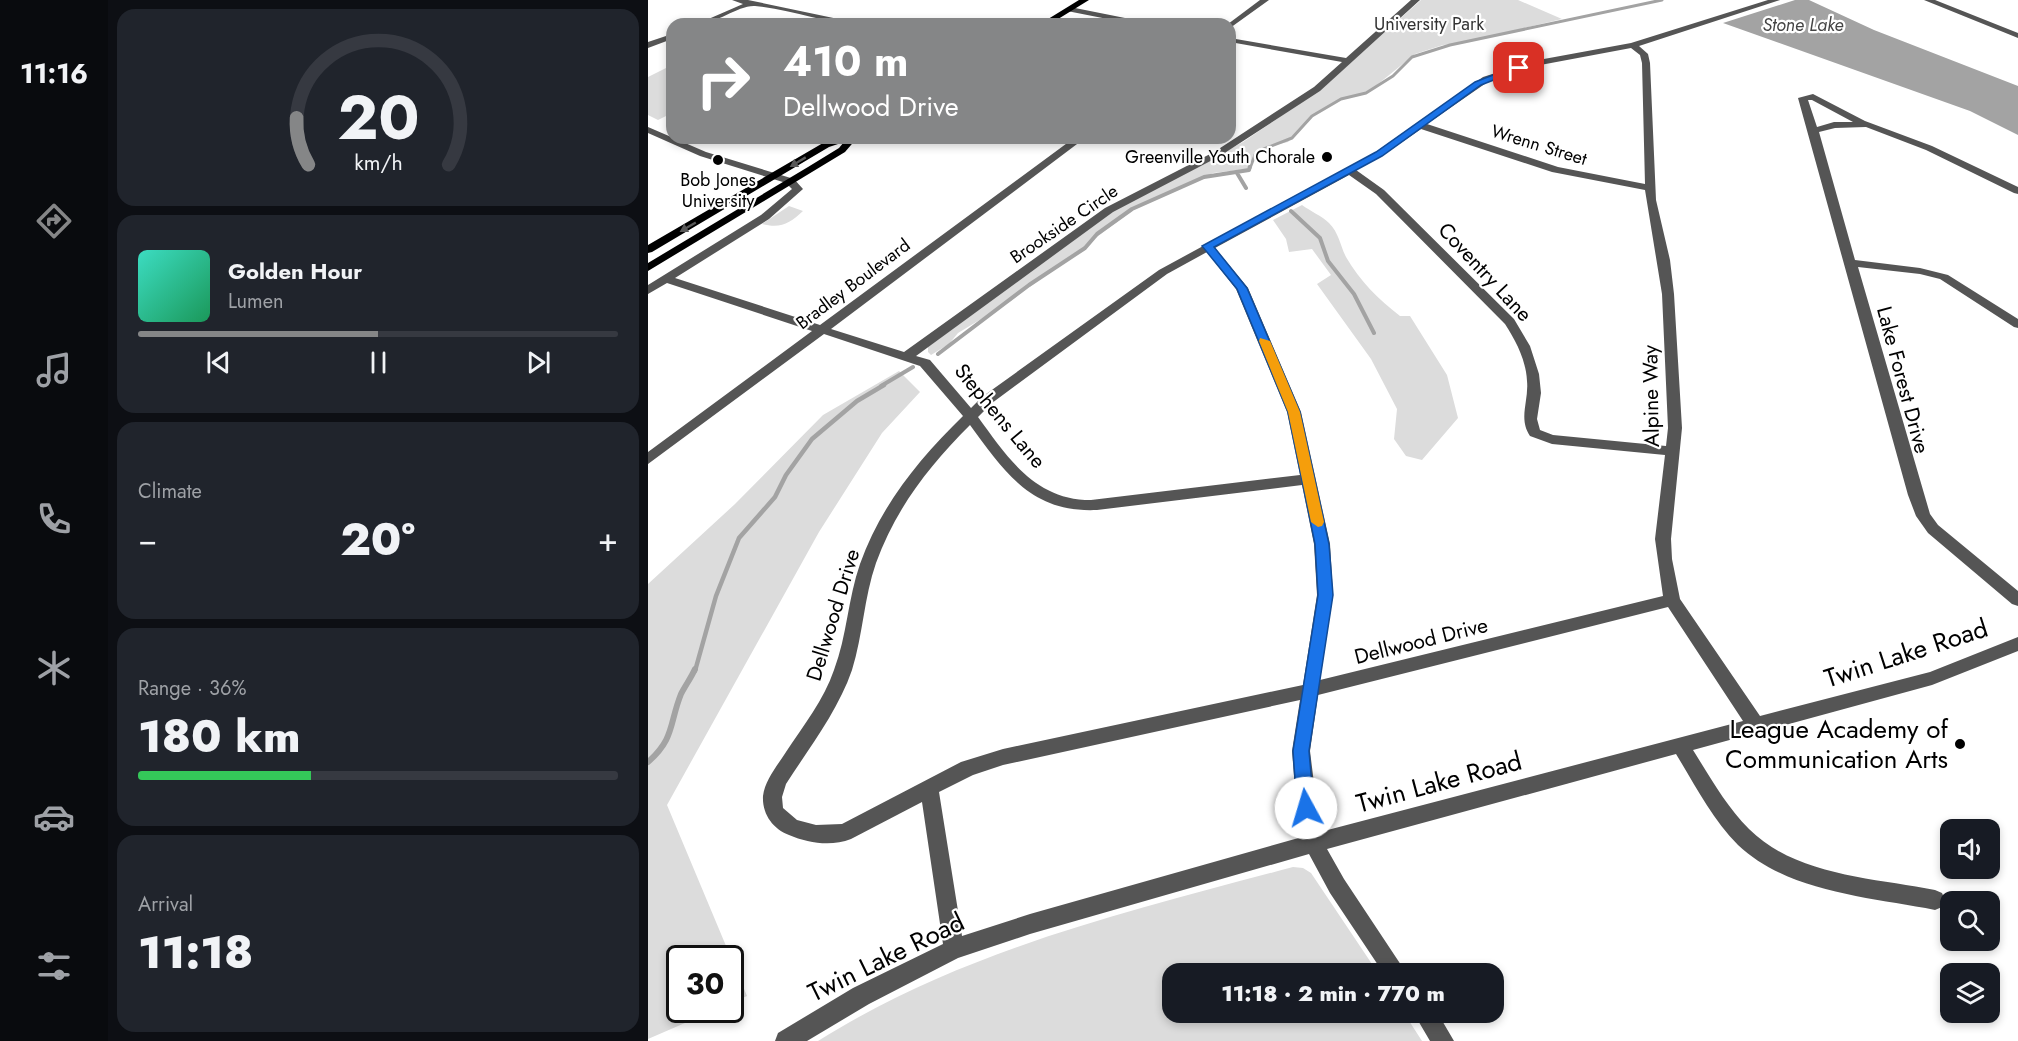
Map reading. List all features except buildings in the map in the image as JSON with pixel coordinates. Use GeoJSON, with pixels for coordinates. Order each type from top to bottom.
{"type":"FeatureCollection","features":[{"type":"Feature","properties":{"kind":"main road"},"geometry":{"type":"LineString","coordinates":[[1054,18],[1085,0]]}},
{"type":"Feature","properties":{"kind":"main road"},"geometry":{"type":"LineString","coordinates":[[648,250],[829,144]]}},
{"type":"Feature","properties":{"kind":"main road"},"geometry":{"type":"LineString","coordinates":[[648,268],[842,150],[847,144]]}},
{"type":"Feature","properties":{"kind":"street"},"geometry":{"type":"LineString","coordinates":[[736,0],[755,1],[831,18]]}},
{"type":"Feature","properties":{"kind":"street"},"geometry":{"type":"LineString","coordinates":[[1236,22],[1265,0]]}},
{"type":"Feature","properties":{"kind":"street","name":"Brookside Circle"},"geometry":{"type":"LineString","coordinates":[[1236,143],[1317,89],[1416,0]]}},
{"type":"Feature","properties":{"kind":"street","name":"Dellwood Drive"},"geometry":{"type":"LineString","coordinates":[[1672,600],[1311,690],[1014,755],[968,768],[844,832],[825,836],[806,834],[782,822],[773,810],[772,793],[777,781],[823,711],[843,670],[868,564],[887,521],[904,491],[929,458],[970,415],[1163,272],[1379,154],[1468,90],[1498,74],[1533,64],[1633,45],[1776,0]]}},
{"type":"Feature","properties":{"kind":"street"},"geometry":{"type":"LineString","coordinates":[[1928,0],[2018,36]]}},
{"type":"Feature","properties":{"kind":"street"},"geometry":{"type":"LineString","coordinates":[[714,18],[755,1]]}},
{"type":"Feature","properties":{"kind":"street"},"geometry":{"type":"LineString","coordinates":[[1070,9],[1115,18]]}},
{"type":"Feature","properties":{"kind":"street"},"geometry":{"type":"LineString","coordinates":[[648,45],[666,38]]}},
{"type":"Feature","properties":{"kind":"street"},"geometry":{"type":"LineString","coordinates":[[1236,41],[1349,62]]}},
{"type":"Feature","properties":{"kind":"street","name":"Alpine Way"},"geometry":{"type":"LineString","coordinates":[[1633,45],[1644,54],[1646,63],[1651,188],[1668,294],[1674,451],[1663,539],[1664,559],[1672,600],[1757,726]]}},
{"type":"Feature","properties":{"kind":"street","name":"Lake Forest Drive"},"geometry":{"type":"LineString","coordinates":[[2018,191],[1929,148],[1867,124],[1813,98],[1803,98],[1915,495],[1923,516],[1933,529],[2018,600]]}},
{"type":"Feature","properties":{"kind":"street","name":"Lake Forest Drive"},"geometry":{"type":"LineString","coordinates":[[1814,131],[1834,125],[1867,124]]}},
{"type":"Feature","properties":{"kind":"street","name":"Wrenn Street"},"geometry":{"type":"LineString","coordinates":[[1420,125],[1556,170],[1651,188]]}},
{"type":"Feature","properties":{"kind":"street"},"geometry":{"type":"LineString","coordinates":[[648,130],[666,138]]}},
{"type":"Feature","properties":{"kind":"street"},"geometry":{"type":"LineString","coordinates":[[648,290],[668,280],[765,217],[794,195],[798,189],[790,181],[703,154],[680,144]]}},
{"type":"Feature","properties":{"kind":"street","name":"Bradley Boulevard"},"geometry":{"type":"LineString","coordinates":[[648,459],[1072,144]]}},
{"type":"Feature","properties":{"kind":"street","name":"Brookside Circle"},"geometry":{"type":"LineString","coordinates":[[907,356],[1109,210],[1234,144]]}},
{"type":"Feature","properties":{"kind":"street","name":"Coventry Lane"},"geometry":{"type":"LineString","coordinates":[[1348,170],[1380,192],[1510,322],[1522,343],[1533,373],[1534,396],[1529,423],[1535,433],[1552,439],[1674,451]]}},
{"type":"Feature","properties":{"kind":"street"},"geometry":{"type":"LineString","coordinates":[[1208,246],[1242,288],[1294,412],[1322,544],[1325,595],[1301,751],[1303,792],[1314,843],[1337,886],[1390,963]]}},
{"type":"Feature","properties":{"kind":"street"},"geometry":{"type":"LineString","coordinates":[[1851,263],[1934,274],[2018,324]]}},
{"type":"Feature","properties":{"kind":"street","name":"Stephens Lane"},"geometry":{"type":"LineString","coordinates":[[668,280],[823,328],[925,363],[938,374],[1000,454],[1037,493],[1074,505],[1121,503],[1309,479]]}},
{"type":"Feature","properties":{"kind":"street","name":"Twin Lake Road"},"geometry":{"type":"LineString","coordinates":[[786,1041],[861,996],[954,949],[1041,920],[1314,843],[1932,678],[2018,644]]}},
{"type":"Feature","properties":{"kind":"street"},"geometry":{"type":"LineString","coordinates":[[1681,746],[1721,808],[1753,846],[1772,860],[1802,872],[1935,900]]}},
{"type":"Feature","properties":{"kind":"street"},"geometry":{"type":"LineString","coordinates":[[929,787],[954,949]]}},
{"type":"Feature","properties":{"kind":"street"},"geometry":{"type":"LineString","coordinates":[[1431,1023],[1443,1041]]}},
{"type":"Feature","properties":{"kind":"green space","name":"University Park"},"geometry":{"type":"Polygon","coordinates":[[[1421,0],[1518,0],[1562,19],[1462,43],[1443,45],[1415,54],[1367,93],[1337,101],[1314,114],[1288,142],[1259,149],[1247,169],[1213,173],[1137,207],[1011,301],[958,333],[949,344],[931,355],[928,352],[928,347],[1106,215],[1243,142],[1321,89],[1421,0]]]}},
{"type":"Feature","properties":{"kind":"green space"},"geometry":{"type":"Polygon","coordinates":[[[666,68],[666,116],[658,120],[648,115],[648,77],[666,68]]]}},
{"type":"Feature","properties":{"kind":"green space"},"geometry":{"type":"Polygon","coordinates":[[[1302,205],[1329,223],[1346,257],[1370,289],[1400,316],[1410,316],[1447,375],[1458,418],[1422,460],[1406,456],[1394,439],[1397,409],[1371,359],[1317,284],[1331,275],[1312,249],[1289,252],[1286,239],[1273,220],[1302,205]]]}},
{"type":"Feature","properties":{"kind":"green space"},"geometry":{"type":"Polygon","coordinates":[[[789,206],[803,211],[785,224],[775,226],[762,224],[789,206]]]}},
{"type":"Feature","properties":{"kind":"green space"},"geometry":{"type":"Polygon","coordinates":[[[899,371],[920,392],[882,433],[819,532],[667,805],[726,945],[666,945],[666,1023],[685,1023],[648,1039],[648,584],[735,504],[823,415],[899,371]]]}},
{"type":"Feature","properties":{"kind":"green space"},"geometry":{"type":"Polygon","coordinates":[[[1293,867],[1303,868],[1311,873],[1371,963],[1162,963],[1162,1023],[1410,1023],[1422,1041],[818,1041],[873,1009],[989,958],[1048,936],[1293,867]]]}},
{"type":"Feature","properties":{"kind":"water","name":"Stone Lake"},"geometry":{"type":"Polygon","coordinates":[[[1795,0],[1809,0],[1874,30],[2018,86],[2018,135],[1970,111],[1723,23],[1795,0]]]}},
{"type":"Feature","properties":{"kind":"waterway"},"geometry":{"type":"LineString","coordinates":[[1250,168],[1255,155],[1261,150],[1292,138],[1312,116],[1341,99],[1366,93],[1393,76],[1412,57],[1450,45],[1662,0]]}},
{"type":"Feature","properties":{"kind":"waterway"},"geometry":{"type":"LineString","coordinates":[[938,354],[1029,285],[1085,248],[1097,234],[1132,209],[1204,177],[1249,170],[1250,166]]}},
{"type":"Feature","properties":{"kind":"waterway"},"geometry":{"type":"LineString","coordinates":[[1237,173],[1246,188]]}},
{"type":"Feature","properties":{"kind":"waterway"},"geometry":{"type":"LineString","coordinates":[[1291,211],[1320,238],[1328,261],[1354,294],[1374,333]]}},
{"type":"Feature","properties":{"kind":"waterway"},"geometry":{"type":"LineString","coordinates":[[881,386],[913,367]]}},
{"type":"Feature","properties":{"kind":"waterway"},"geometry":{"type":"LineString","coordinates":[[695,671],[716,596],[739,538],[775,497],[786,475],[812,439],[857,401],[884,385]]}},
{"type":"Feature","properties":{"kind":"waterway"},"geometry":{"type":"LineString","coordinates":[[648,762],[667,738],[681,694],[695,669]]}},
{"type":"Feature","properties":{"kind":"slow traffic"},"geometry":{"type":"LineString","coordinates":[[1264,341],[1294,412],[1318,522]]}},
{"type":"Feature","properties":{"kind":"place","name":"Greenville Youth Chorale"},"geometry":{"type":"Point","coordinates":[1327,157]}},
{"type":"Feature","properties":{"kind":"place","name":"Bob Jones University"},"geometry":{"type":"Point","coordinates":[718,160]}},
{"type":"Feature","properties":{"kind":"place","name":"League Academy of Communication Arts"},"geometry":{"type":"Point","coordinates":[1960,744]}},
{"type":"Feature","properties":{"kind":"route"},"geometry":{"type":"LineString","coordinates":[[1306,808],[1301,751],[1322,626],[1325,595],[1322,544],[1294,412],[1242,288],[1208,246],[1379,154],[1478,83],[1519,68]]}}]}
